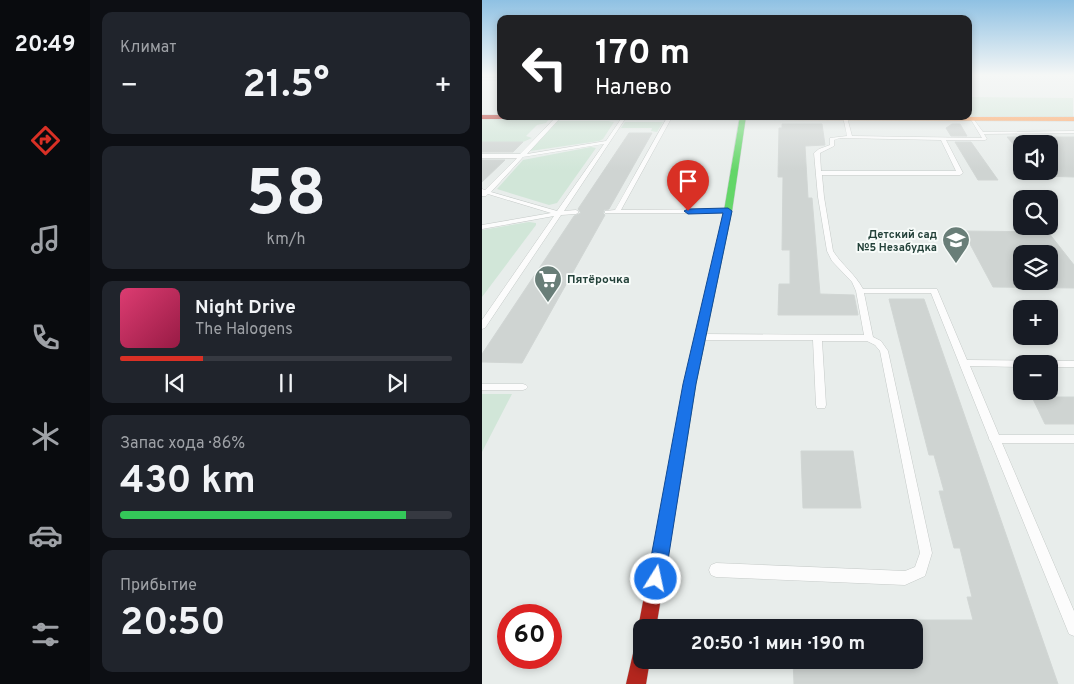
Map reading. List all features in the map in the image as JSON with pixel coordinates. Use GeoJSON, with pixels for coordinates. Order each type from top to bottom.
{"type":"FeatureCollection","features":[{"type":"Feature","properties":{"kind":"street"},"geometry":{"type":"LineString","coordinates":[[482,117],[497,117]]}},
{"type":"Feature","properties":{"kind":"street"},"geometry":{"type":"LineString","coordinates":[[972,118],[1074,119]]}},
{"type":"Feature","properties":{"kind":"street"},"geometry":{"type":"LineString","coordinates":[[649,619],[700,337],[728,211],[743,120]]}},
{"type":"Feature","properties":{"kind":"street"},"geometry":{"type":"LineString","coordinates":[[636,684],[639,669]]}},
{"type":"Feature","properties":{"kind":"lane"},"geometry":{"type":"LineString","coordinates":[[870,338],[860,291],[855,281],[834,259],[830,251],[821,197],[818,151],[830,148],[832,140],[835,138],[985,139],[972,118]]}},
{"type":"Feature","properties":{"kind":"lane"},"geometry":{"type":"LineString","coordinates":[[484,193],[556,120]]}},
{"type":"Feature","properties":{"kind":"lane"},"geometry":{"type":"LineString","coordinates":[[482,326],[622,120]]}},
{"type":"Feature","properties":{"kind":"lane"},"geometry":{"type":"LineString","coordinates":[[617,212],[668,120]]}},
{"type":"Feature","properties":{"kind":"lane"},"geometry":{"type":"LineString","coordinates":[[846,120],[850,137]]}},
{"type":"Feature","properties":{"kind":"lane"},"geometry":{"type":"LineString","coordinates":[[982,133],[1074,132]]}},
{"type":"Feature","properties":{"kind":"lane"},"geometry":{"type":"LineString","coordinates":[[819,173],[960,173],[943,140]]}},
{"type":"Feature","properties":{"kind":"lane"},"geometry":{"type":"LineString","coordinates":[[482,156],[521,156],[606,142]]}},
{"type":"Feature","properties":{"kind":"lane"},"geometry":{"type":"LineString","coordinates":[[484,193],[559,212]]}},
{"type":"Feature","properties":{"kind":"lane"},"geometry":{"type":"LineString","coordinates":[[607,212],[728,211]]}},
{"type":"Feature","properties":{"kind":"lane"},"geometry":{"type":"LineString","coordinates":[[482,227],[559,212],[576,212]]}},
{"type":"Feature","properties":{"kind":"lane"},"geometry":{"type":"LineString","coordinates":[[860,291],[934,291],[1074,629]]}},
{"type":"Feature","properties":{"kind":"lane"},"geometry":{"type":"LineString","coordinates":[[700,337],[870,338],[878,343],[884,351],[926,553],[920,571],[905,578],[716,570]]}},
{"type":"Feature","properties":{"kind":"lane"},"geometry":{"type":"LineString","coordinates":[[818,337],[822,405]]}},
{"type":"Feature","properties":{"kind":"lane"},"geometry":{"type":"LineString","coordinates":[[963,363],[1074,364]]}},
{"type":"Feature","properties":{"kind":"lane"},"geometry":{"type":"LineString","coordinates":[[482,386],[523,387]]}},
{"type":"Feature","properties":{"kind":"lane"},"geometry":{"type":"LineString","coordinates":[[994,439],[1074,439]]}},
{"type":"Feature","properties":{"kind":"green space"},"geometry":{"type":"Polygon","coordinates":[[[972,107],[1073,107],[1073,117],[972,116],[972,107]]]}},
{"type":"Feature","properties":{"kind":"green space"},"geometry":{"type":"Polygon","coordinates":[[[482,118],[497,118],[497,120],[548,120],[546,123],[537,125],[526,136],[532,138],[523,142],[482,142],[482,118]]]}},
{"type":"Feature","properties":{"kind":"green space"},"geometry":{"type":"Polygon","coordinates":[[[557,121],[614,122],[603,139],[599,141],[530,151],[557,121]]]}},
{"type":"Feature","properties":{"kind":"green space"},"geometry":{"type":"Polygon","coordinates":[[[625,122],[663,122],[657,132],[651,131],[652,128],[621,128],[625,122]]]}},
{"type":"Feature","properties":{"kind":"green space"},"geometry":{"type":"Polygon","coordinates":[[[591,147],[596,148],[557,203],[549,205],[497,189],[523,160],[591,147]]]}},
{"type":"Feature","properties":{"kind":"green space"},"geometry":{"type":"Polygon","coordinates":[[[529,222],[536,223],[536,225],[482,297],[482,230],[529,222]]]}},
{"type":"Feature","properties":{"kind":"green space"},"geometry":{"type":"Polygon","coordinates":[[[482,394],[512,394],[482,452],[482,394]]]}},
{"type":"Feature","properties":{"kind":"building"},"geometry":{"type":"Polygon","coordinates":[[[782,124],[822,124],[825,145],[805,146],[808,198],[812,198],[820,294],[854,295],[858,315],[778,315],[779,284],[790,284],[790,250],[782,250],[783,177],[778,177],[779,128],[782,128],[782,124]]]}},
{"type":"Feature","properties":{"kind":"building"},"geometry":{"type":"Polygon","coordinates":[[[952,124],[960,124],[967,136],[951,136],[946,128],[952,124]]]}},
{"type":"Feature","properties":{"kind":"building"},"geometry":{"type":"Polygon","coordinates":[[[629,133],[652,133],[609,209],[604,210],[603,213],[605,215],[522,363],[482,362],[482,354],[574,216],[581,213],[578,209],[629,133]]]}},
{"type":"Feature","properties":{"kind":"building"},"geometry":{"type":"Polygon","coordinates":[[[1007,137],[1013,137],[1013,144],[1007,137]]]}},
{"type":"Feature","properties":{"kind":"building"},"geometry":{"type":"Polygon","coordinates":[[[1058,137],[1074,137],[1074,177],[1058,177],[1058,137]]]}},
{"type":"Feature","properties":{"kind":"building"},"geometry":{"type":"Polygon","coordinates":[[[482,142],[523,142],[513,152],[482,152],[482,142]]]}},
{"type":"Feature","properties":{"kind":"building"},"geometry":{"type":"Polygon","coordinates":[[[955,142],[971,142],[998,180],[978,180],[955,142]]]}},
{"type":"Feature","properties":{"kind":"building"},"geometry":{"type":"Polygon","coordinates":[[[482,160],[505,160],[482,182],[482,160]]]}},
{"type":"Feature","properties":{"kind":"building"},"geometry":{"type":"Polygon","coordinates":[[[963,231],[1013,232],[1013,235],[1050,235],[1074,265],[1074,288],[1058,288],[1058,245],[1013,245],[1013,287],[993,287],[963,231]]]}},
{"type":"Feature","properties":{"kind":"building"},"geometry":{"type":"Polygon","coordinates":[[[889,299],[924,299],[1058,684],[794,684],[793,669],[923,669],[923,620],[973,620],[967,597],[972,597],[960,548],[954,548],[939,491],[944,491],[934,455],[929,455],[889,299]]]}},
{"type":"Feature","properties":{"kind":"building"},"geometry":{"type":"Polygon","coordinates":[[[1058,397],[1074,397],[1074,424],[1045,424],[1033,400],[1058,400],[1058,397]]]}},
{"type":"Feature","properties":{"kind":"building"},"geometry":{"type":"Polygon","coordinates":[[[801,451],[853,451],[861,508],[803,508],[801,451]]]}},
{"type":"Feature","properties":{"kind":"traffic: fast"},"geometry":{"type":"LineString","coordinates":[[676,466],[690,384],[728,211],[742,120]]}},
{"type":"Feature","properties":{"kind":"traffic: slow"},"geometry":{"type":"LineString","coordinates":[[972,119],[1074,119]]}},
{"type":"Feature","properties":{"kind":"traffic: jam"},"geometry":{"type":"LineString","coordinates":[[482,117],[497,117]]}},
{"type":"Feature","properties":{"kind":"traffic: jam"},"geometry":{"type":"LineString","coordinates":[[649,619],[676,466]]}},
{"type":"Feature","properties":{"kind":"traffic: jam"},"geometry":{"type":"LineString","coordinates":[[636,684],[639,669]]}},
{"type":"Feature","properties":{"kind":"place","name":"Детский сад №5 Незабудка"},"geometry":{"type":"Point","coordinates":[956,264]}},
{"type":"Feature","properties":{"kind":"place","name":"Пятёрочка"},"geometry":{"type":"Point","coordinates":[548,303]}},
{"type":"Feature","properties":{"kind":"route"},"geometry":{"type":"LineString","coordinates":[[656,579],[690,384],[728,211],[688,211]]}}]}
